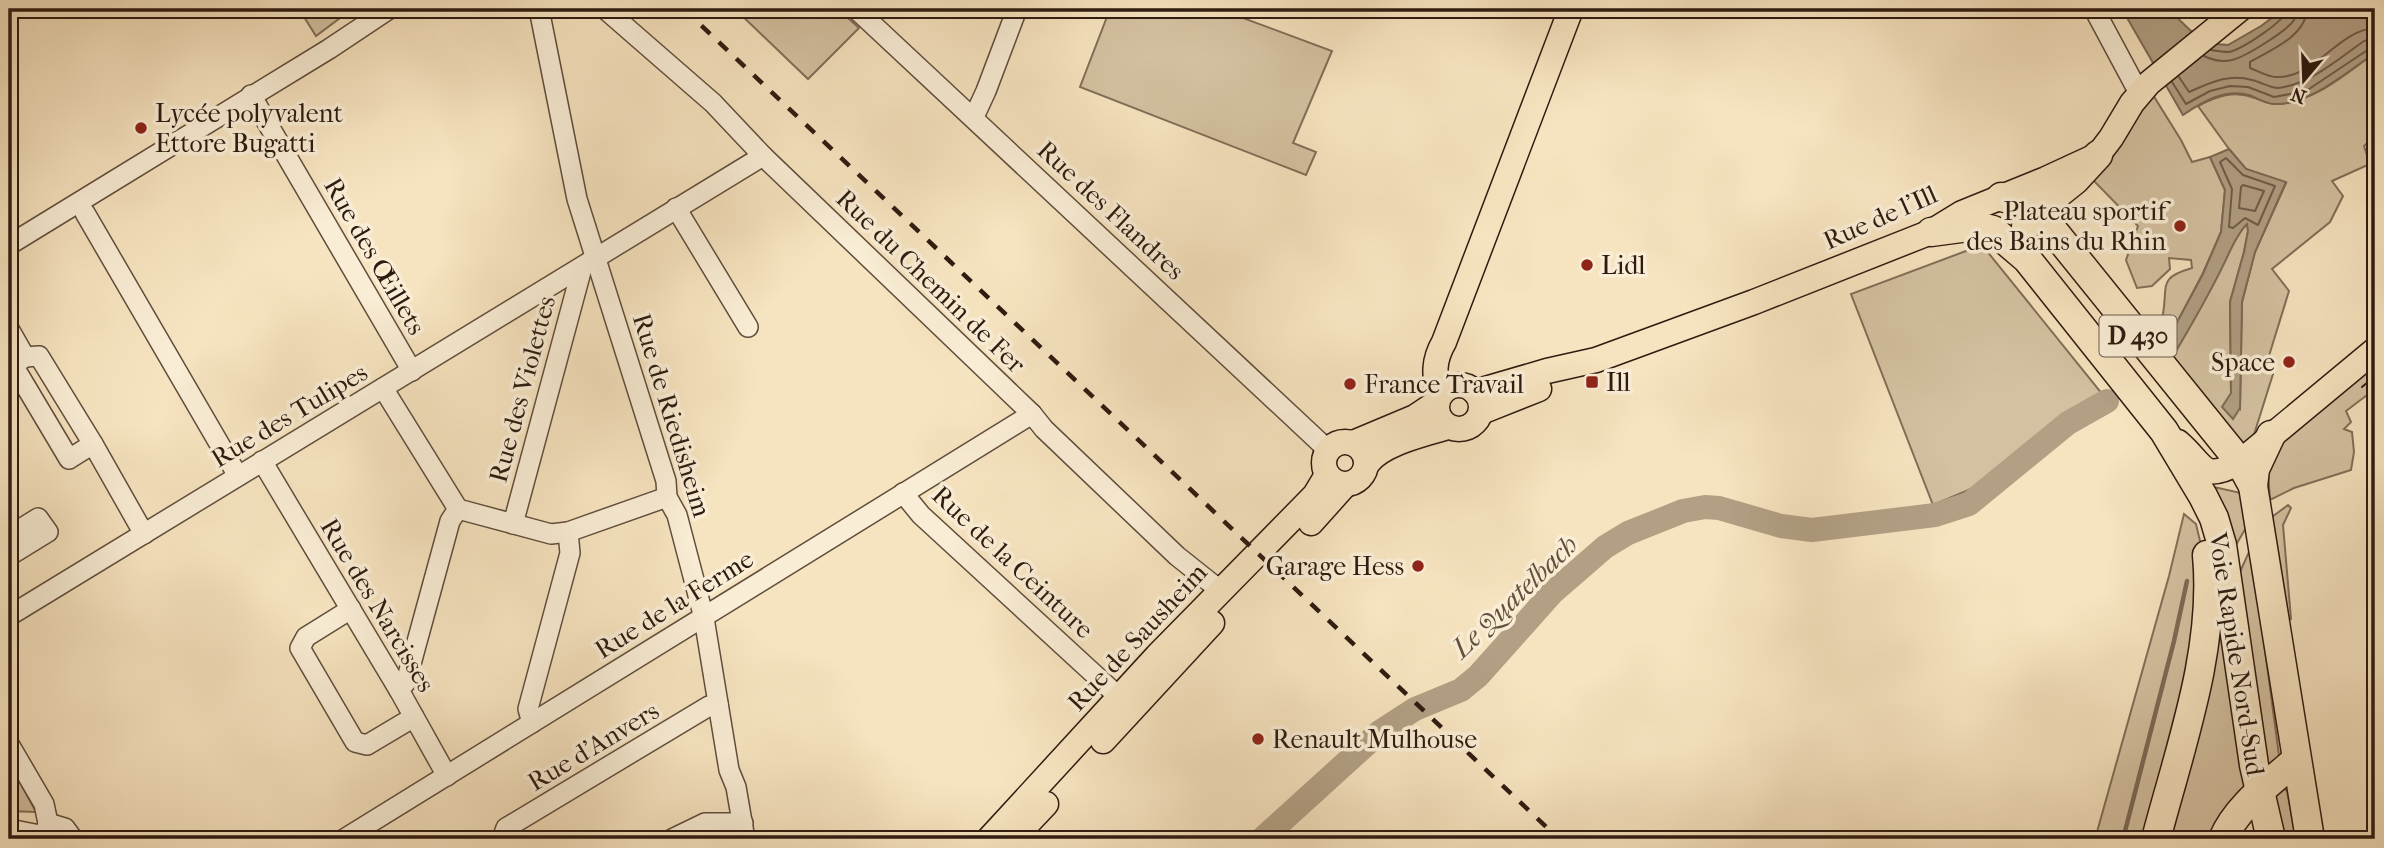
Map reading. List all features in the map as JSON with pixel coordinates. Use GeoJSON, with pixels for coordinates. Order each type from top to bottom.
{"type":"FeatureCollection","features":[{"type":"Feature","properties":{"kind":"highway"},"geometry":{"type":"LineString","coordinates":[[2027,260],[2023,240],[2027,221],[2075,180],[2098,155]]}},
{"type":"Feature","properties":{"kind":"highway","name":"D 430"},"geometry":{"type":"LineString","coordinates":[[2001,197],[2022,202],[2035,212],[2247,474]]}},
{"type":"Feature","properties":{"kind":"highway","name":"Voie Rapide Nord-Sud"},"geometry":{"type":"LineString","coordinates":[[1931,232],[1976,226],[1993,230],[2027,260],[2164,431],[2203,496],[2219,532],[2259,793],[2271,839]]}},
{"type":"Feature","properties":{"kind":"highway"},"geometry":{"type":"LineString","coordinates":[[2247,474],[2255,469],[2271,435]]}},
{"type":"Feature","properties":{"kind":"highway"},"geometry":{"type":"LineString","coordinates":[[2156,839],[2205,650],[2209,601],[2207,555],[2200,522],[2180,475],[2177,456]]}},
{"type":"Feature","properties":{"kind":"highway","name":"Voie Rapide Nord-Sud"},"geometry":{"type":"LineString","coordinates":[[2247,474],[2310,839]]}},
{"type":"Feature","properties":{"kind":"highway"},"geometry":{"type":"LineString","coordinates":[[2223,839],[2230,823],[2241,809],[2296,760]]}},
{"type":"Feature","properties":{"kind":"main road"},"geometry":{"type":"LineString","coordinates":[[1457,397],[1353,443],[1339,443],[1328,450],[1324,463],[1336,480],[1351,484],[1362,477],[1374,454],[1422,434],[1448,427],[1461,430],[1468,428],[1478,418],[1457,397],[1434,375],[1434,364],[1571,9]]}},
{"type":"Feature","properties":{"kind":"main road"},"geometry":{"type":"LineString","coordinates":[[2098,155],[2146,87],[2240,9]]}},
{"type":"Feature","properties":{"kind":"main road","name":"Rue de l'Ill"},"geometry":{"type":"LineString","coordinates":[[1457,397],[1553,384],[1596,360],[1754,302],[1931,232],[1962,213],[2046,180],[2098,155]]}},
{"type":"Feature","properties":{"kind":"main road"},"geometry":{"type":"LineString","coordinates":[[2271,435],[2375,350]]}},
{"type":"Feature","properties":{"kind":"main road"},"geometry":{"type":"LineString","coordinates":[[1448,427],[1438,416],[1457,397]]}},
{"type":"Feature","properties":{"kind":"main road"},"geometry":{"type":"LineString","coordinates":[[2164,431],[2200,465],[2212,472],[2247,474]]}},
{"type":"Feature","properties":{"kind":"main road"},"geometry":{"type":"LineString","coordinates":[[1353,443],[1363,451],[1367,464]]}},
{"type":"Feature","properties":{"kind":"main road","name":"Rue de Sausheim"},"geometry":{"type":"LineString","coordinates":[[989,839],[1126,704],[1315,495],[1336,480]]}},
{"type":"Feature","properties":{"kind":"main road","name":"Rue de Sausheim"},"geometry":{"type":"LineString","coordinates":[[1013,839],[1126,704]]}},
{"type":"Feature","properties":{"kind":"street"},"geometry":{"type":"LineString","coordinates":[[9,245],[329,49],[389,9]]}},
{"type":"Feature","properties":{"kind":"street","name":"Rue de Riedisheim"},"geometry":{"type":"LineString","coordinates":[[539,9],[589,263],[606,293],[666,481],[667,497],[677,514],[704,618],[729,770],[736,787],[744,831]]}},
{"type":"Feature","properties":{"kind":"street","name":"Rue du Chemin de Fer"},"geometry":{"type":"LineString","coordinates":[[605,9],[713,103],[763,156],[1032,414],[1044,429],[1177,556],[1226,596]]}},
{"type":"Feature","properties":{"kind":"street","name":"Rue des Flandres"},"geometry":{"type":"LineString","coordinates":[[856,9],[1328,450]]}},
{"type":"Feature","properties":{"kind":"street"},"geometry":{"type":"LineString","coordinates":[[974,117],[1017,9]]}},
{"type":"Feature","properties":{"kind":"street"},"geometry":{"type":"LineString","coordinates":[[2094,9],[2146,87]]}},
{"type":"Feature","properties":{"kind":"street","name":"Rue des Œillets"},"geometry":{"type":"LineString","coordinates":[[251,95],[412,371]]}},
{"type":"Feature","properties":{"kind":"street","name":"Rue des Tulipes"},"geometry":{"type":"LineString","coordinates":[[11,608],[144,534],[763,156]]}},
{"type":"Feature","properties":{"kind":"street"},"geometry":{"type":"LineString","coordinates":[[676,208],[748,327]]}},
{"type":"Feature","properties":{"kind":"street"},"geometry":{"type":"LineString","coordinates":[[85,213],[238,476]]}},
{"type":"Feature","properties":{"kind":"street","name":"Rue des Violettes"},"geometry":{"type":"LineString","coordinates":[[513,524],[574,299],[589,263]]}},
{"type":"Feature","properties":{"kind":"street"},"geometry":{"type":"LineString","coordinates":[[552,286],[574,299],[606,293]]}},
{"type":"Feature","properties":{"kind":"street"},"geometry":{"type":"LineString","coordinates":[[9,329],[24,357]]}},
{"type":"Feature","properties":{"kind":"street"},"geometry":{"type":"LineString","coordinates":[[93,444],[69,458],[13,365],[24,357],[39,356],[93,444],[144,534]]}},
{"type":"Feature","properties":{"kind":"street"},"geometry":{"type":"LineString","coordinates":[[383,388],[458,509],[551,534],[568,532],[667,497]]}},
{"type":"Feature","properties":{"kind":"street","name":"Rue de la Ferme"},"geometry":{"type":"LineString","coordinates":[[344,839],[1032,414]]}},
{"type":"Feature","properties":{"kind":"street","name":"Rue des Narcisses"},"geometry":{"type":"LineString","coordinates":[[262,461],[399,690],[447,776]]}},
{"type":"Feature","properties":{"kind":"street","name":"Rue de la Ceinture"},"geometry":{"type":"LineString","coordinates":[[903,493],[921,515],[1126,704]]}},
{"type":"Feature","properties":{"kind":"street"},"geometry":{"type":"LineString","coordinates":[[399,690],[407,682],[450,521],[458,509]]}},
{"type":"Feature","properties":{"kind":"street"},"geometry":{"type":"LineString","coordinates":[[9,536],[38,518],[48,532],[9,556]]}},
{"type":"Feature","properties":{"kind":"street"},"geometry":{"type":"LineString","coordinates":[[532,723],[528,709],[570,553],[568,532]]}},
{"type":"Feature","properties":{"kind":"street"},"geometry":{"type":"LineString","coordinates":[[351,610],[306,637],[300,648],[355,742],[367,745],[414,717]]}},
{"type":"Feature","properties":{"kind":"street","name":"Rue d'Anvers"},"geometry":{"type":"LineString","coordinates":[[502,839],[506,828],[709,706],[718,704]]}},
{"type":"Feature","properties":{"kind":"street"},"geometry":{"type":"LineString","coordinates":[[9,744],[44,804],[46,833]]}},
{"type":"Feature","properties":{"kind":"street"},"geometry":{"type":"LineString","coordinates":[[672,839],[705,823],[744,831]]}},
{"type":"Feature","properties":{"kind":"street"},"geometry":{"type":"LineString","coordinates":[[9,830],[46,833],[65,828],[73,839]]}},
{"type":"Feature","properties":{"kind":"shaded area"},"geometry":{"type":"Polygon","coordinates":[[[299,9],[352,9],[316,36],[299,9]]]}},
{"type":"Feature","properties":{"kind":"shaded area"},"geometry":{"type":"Polygon","coordinates":[[[735,9],[838,9],[859,28],[808,79],[735,9]]]}},
{"type":"Feature","properties":{"kind":"shaded area"},"geometry":{"type":"Polygon","coordinates":[[[1110,9],[1219,9],[1332,51],[1293,143],[1316,152],[1306,175],[1080,87],[1110,9]]]}},
{"type":"Feature","properties":{"kind":"shaded area"},"geometry":{"type":"Polygon","coordinates":[[[2375,53],[2375,136],[2364,146],[2370,164],[2332,181],[2343,196],[2330,222],[2272,269],[2289,291],[2268,359],[2273,374],[2251,444],[2239,449],[2151,333],[2163,314],[2165,289],[2169,279],[2192,268],[2191,260],[2169,258],[2170,269],[2152,286],[2137,288],[2126,260],[2138,226],[2092,179],[2153,95],[2192,162],[2210,157],[2225,190],[2221,232],[2167,341],[2176,351],[2235,238],[2247,223],[2244,252],[2230,302],[2231,393],[2240,408],[2242,302],[2255,252],[2286,183],[2246,169],[2198,106],[2233,94],[2275,104],[2303,99],[2328,86],[2375,53]]]}},
{"type":"Feature","properties":{"kind":"shaded area"},"geometry":{"type":"Polygon","coordinates":[[[1982,245],[2103,395],[2061,419],[1978,486],[1933,505],[1851,294],[1982,245]]]}},
{"type":"Feature","properties":{"kind":"shaded area"},"geometry":{"type":"Polygon","coordinates":[[[2375,363],[2375,389],[2346,411],[2351,422],[2344,429],[2352,432],[2354,452],[2351,470],[2294,488],[2270,500],[2268,470],[2276,447],[2375,363]]]}},
{"type":"Feature","properties":{"kind":"shaded area"},"geometry":{"type":"Polygon","coordinates":[[[2214,487],[2241,493],[2247,526],[2233,550],[2211,489],[2214,487]]]}},
{"type":"Feature","properties":{"kind":"shaded area"},"geometry":{"type":"Polygon","coordinates":[[[2288,505],[2291,508],[2283,525],[2289,620],[2272,517],[2288,505]]]}},
{"type":"Feature","properties":{"kind":"shaded area"},"geometry":{"type":"Polygon","coordinates":[[[2184,514],[2196,524],[2200,541],[2204,573],[2202,622],[2146,839],[2095,839],[2169,576],[2184,514]]]}},
{"type":"Feature","properties":{"kind":"shaded area"},"geometry":{"type":"Polygon","coordinates":[[[2249,552],[2252,553],[2279,755],[2269,771],[2239,574],[2249,552]]]}},
{"type":"Feature","properties":{"kind":"shaded area"},"geometry":{"type":"Polygon","coordinates":[[[2220,631],[2223,631],[2249,789],[2214,839],[2162,839],[2220,631]]]}},
{"type":"Feature","properties":{"kind":"shaded area"},"geometry":{"type":"Polygon","coordinates":[[[9,762],[36,812],[9,811],[9,762]]]}},
{"type":"Feature","properties":{"kind":"shaded area"},"geometry":{"type":"Polygon","coordinates":[[[2283,788],[2287,791],[2296,839],[2281,839],[2271,796],[2283,788]]]}},
{"type":"Feature","properties":{"kind":"water"},"geometry":{"type":"Polygon","coordinates":[[[2122,9],[2168,9],[2191,31],[2215,44],[2228,45],[2284,9],[2375,9],[2375,53],[2327,86],[2301,99],[2271,104],[2249,95],[2231,93],[2206,101],[2183,115],[2122,9]]]}},
{"type":"Feature","properties":{"kind":"water"},"geometry":{"type":"Polygon","coordinates":[[[2229,149],[2246,169],[2286,182],[2255,252],[2242,302],[2240,408],[2233,419],[2222,407],[2231,393],[2230,302],[2244,252],[2247,224],[2237,237],[2176,351],[2167,341],[2203,274],[2221,232],[2225,190],[2210,157],[2229,149]]]}},
{"type":"Feature","properties":{"kind":"waterway","name":"Le Quatelbach"},"geometry":{"type":"LineString","coordinates":[[1262,839],[1381,731],[1415,709],[1461,690],[1478,676],[1552,593],[1605,547],[1628,533],[1683,511],[1705,507],[1719,508],[1781,526],[1812,530],[1935,515],[1969,504],[2068,423],[2107,401]]}},
{"type":"Feature","properties":{"kind":"waterway"},"geometry":{"type":"LineString","coordinates":[[2123,839],[2187,581]]}},
{"type":"Feature","properties":{"kind":"tram line"},"geometry":{"type":"LineString","coordinates":[[2362,387],[2375,376]]}},
{"type":"Feature","properties":{"kind":"railway"},"geometry":{"type":"LineString","coordinates":[[684,9],[1559,839]]}},
{"type":"Feature","properties":{"kind":"place","name":"Lycée polyvalent Ettore Bugatti"},"geometry":{"type":"Point","coordinates":[141,128]}},
{"type":"Feature","properties":{"kind":"place","name":"Plateau sportif des Bains du Rhin"},"geometry":{"type":"Point","coordinates":[2180,226]}},
{"type":"Feature","properties":{"kind":"place","name":"Lidl"},"geometry":{"type":"Point","coordinates":[1587,265]}},
{"type":"Feature","properties":{"kind":"place","name":"Space"},"geometry":{"type":"Point","coordinates":[2289,362]}},
{"type":"Feature","properties":{"kind":"place","name":"Ill"},"geometry":{"type":"Point","coordinates":[1592,382]}},
{"type":"Feature","properties":{"kind":"place","name":"France Travail"},"geometry":{"type":"Point","coordinates":[1350,384]}},
{"type":"Feature","properties":{"kind":"place","name":"Garage Hess"},"geometry":{"type":"Point","coordinates":[1418,566]}},
{"type":"Feature","properties":{"kind":"place","name":"Renault Mulhouse"},"geometry":{"type":"Point","coordinates":[1258,739]}}]}
